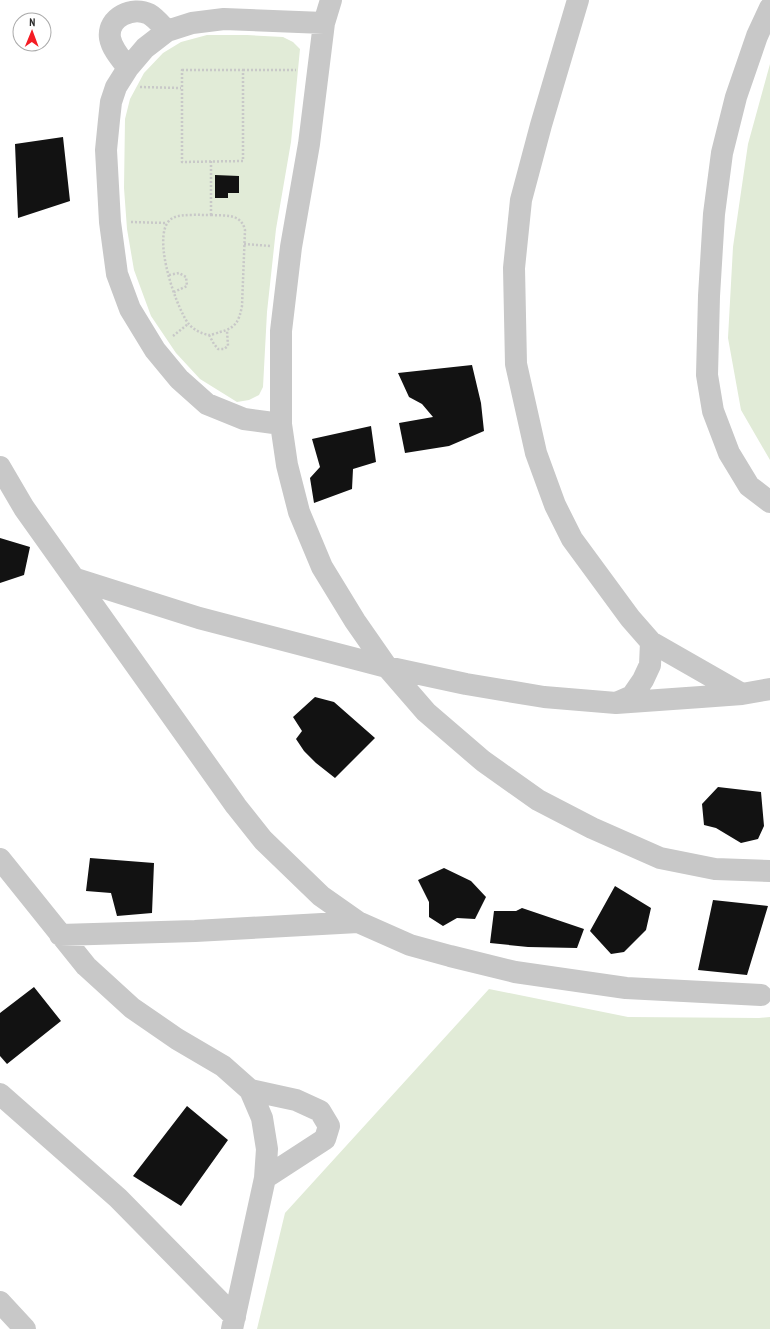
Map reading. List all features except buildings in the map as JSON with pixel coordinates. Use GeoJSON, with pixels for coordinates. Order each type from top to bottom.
{"type":"FeatureCollection","features":[{"type":"Feature","properties":{"kind":"street"},"geometry":{"type":"LineString","coordinates":[[331,0],[324,23],[309,144],[291,247],[281,331],[281,424],[287,465],[299,512],[322,567],[355,621],[387,667],[426,712],[483,761],[538,800],[592,828],[660,858],[715,869],[770,872]]}},
{"type":"Feature","properties":{"kind":"street"},"geometry":{"type":"LineString","coordinates":[[578,0],[541,125],[521,200],[514,268],[516,364],[536,453],[554,505],[572,539],[630,618],[651,642],[742,694]]}},
{"type":"Feature","properties":{"kind":"street"},"geometry":{"type":"LineString","coordinates":[[770,8],[757,36],[736,97],[722,153],[714,214],[709,296],[707,375],[713,411],[729,453],[749,486],[770,502]]}},
{"type":"Feature","properties":{"kind":"street"},"geometry":{"type":"LineString","coordinates":[[128,68],[114,49],[110,38],[111,28],[117,18],[126,13],[139,11],[150,15],[167,31]]}},
{"type":"Feature","properties":{"kind":"street"},"geometry":{"type":"LineString","coordinates":[[281,424],[244,419],[207,404],[179,379],[155,350],[130,309],[117,274],[110,222],[106,150],[111,102],[116,87],[128,68],[145,48],[167,31],[192,23],[224,19],[324,23]]}},
{"type":"Feature","properties":{"kind":"street"},"geometry":{"type":"LineString","coordinates":[[0,467],[24,508],[76,579],[236,806],[263,840],[321,896],[358,922],[410,945],[515,972],[626,988],[761,995]]}},
{"type":"Feature","properties":{"kind":"street"},"geometry":{"type":"LineString","coordinates":[[76,579],[199,618],[387,667],[466,684],[544,697],[616,703],[742,694],[770,689]]}},
{"type":"Feature","properties":{"kind":"street"},"geometry":{"type":"LineString","coordinates":[[616,703],[632,696],[643,680],[650,665],[651,642]]}},
{"type":"Feature","properties":{"kind":"street"},"geometry":{"type":"LineString","coordinates":[[0,859],[86,966],[132,1008],[177,1040],[223,1066],[250,1090],[262,1118],[267,1149],[265,1178],[234,1323]]}},
{"type":"Feature","properties":{"kind":"street"},"geometry":{"type":"LineString","coordinates":[[60,935],[194,931],[358,922]]}},
{"type":"Feature","properties":{"kind":"street"},"geometry":{"type":"LineString","coordinates":[[250,1090],[296,1100],[320,1112],[329,1126],[325,1139],[265,1178]]}},
{"type":"Feature","properties":{"kind":"street"},"geometry":{"type":"LineString","coordinates":[[0,1094],[118,1198],[234,1323]]}},
{"type":"Feature","properties":{"kind":"street"},"geometry":{"type":"LineString","coordinates":[[0,1302],[25,1329]]}},
{"type":"Feature","properties":{"kind":"path"},"geometry":{"type":"LineString","coordinates":[[243,70],[243,161],[182,162],[182,70],[243,70],[318,70]]}},
{"type":"Feature","properties":{"kind":"path"},"geometry":{"type":"LineString","coordinates":[[116,87],[182,88]]}},
{"type":"Feature","properties":{"kind":"path"},"geometry":{"type":"LineString","coordinates":[[211,161],[211,215]]}},
{"type":"Feature","properties":{"kind":"path"},"geometry":{"type":"LineString","coordinates":[[211,215],[233,216],[243,224],[245,230],[242,306],[239,319],[227,331],[209,335],[200,332],[188,324],[174,292],[164,257],[163,232],[166,223],[174,217],[211,215]]}},
{"type":"Feature","properties":{"kind":"path"},"geometry":{"type":"LineString","coordinates":[[110,222],[166,223]]}},
{"type":"Feature","properties":{"kind":"path"},"geometry":{"type":"LineString","coordinates":[[168,275],[179,273],[186,277],[187,286],[174,292]]}},
{"type":"Feature","properties":{"kind":"path"},"geometry":{"type":"LineString","coordinates":[[209,335],[218,349],[224,349],[228,346],[227,331]]}},
{"type":"Feature","properties":{"kind":"green space"},"geometry":{"type":"Polygon","coordinates":[[[207,35],[283,37],[293,42],[300,49],[291,142],[276,229],[267,312],[263,387],[259,395],[249,400],[237,402],[200,379],[176,353],[151,316],[134,270],[127,229],[124,188],[125,119],[130,99],[144,73],[163,53],[181,42],[207,35]]]}},
{"type":"Feature","properties":{"kind":"green space"},"geometry":{"type":"Polygon","coordinates":[[[770,64],[770,460],[741,410],[728,338],[733,247],[748,144],[770,64]]]}},
{"type":"Feature","properties":{"kind":"green space"},"geometry":{"type":"Polygon","coordinates":[[[489,989],[628,1017],[770,1017],[770,1329],[257,1329],[285,1213],[489,989]]]}}]}
